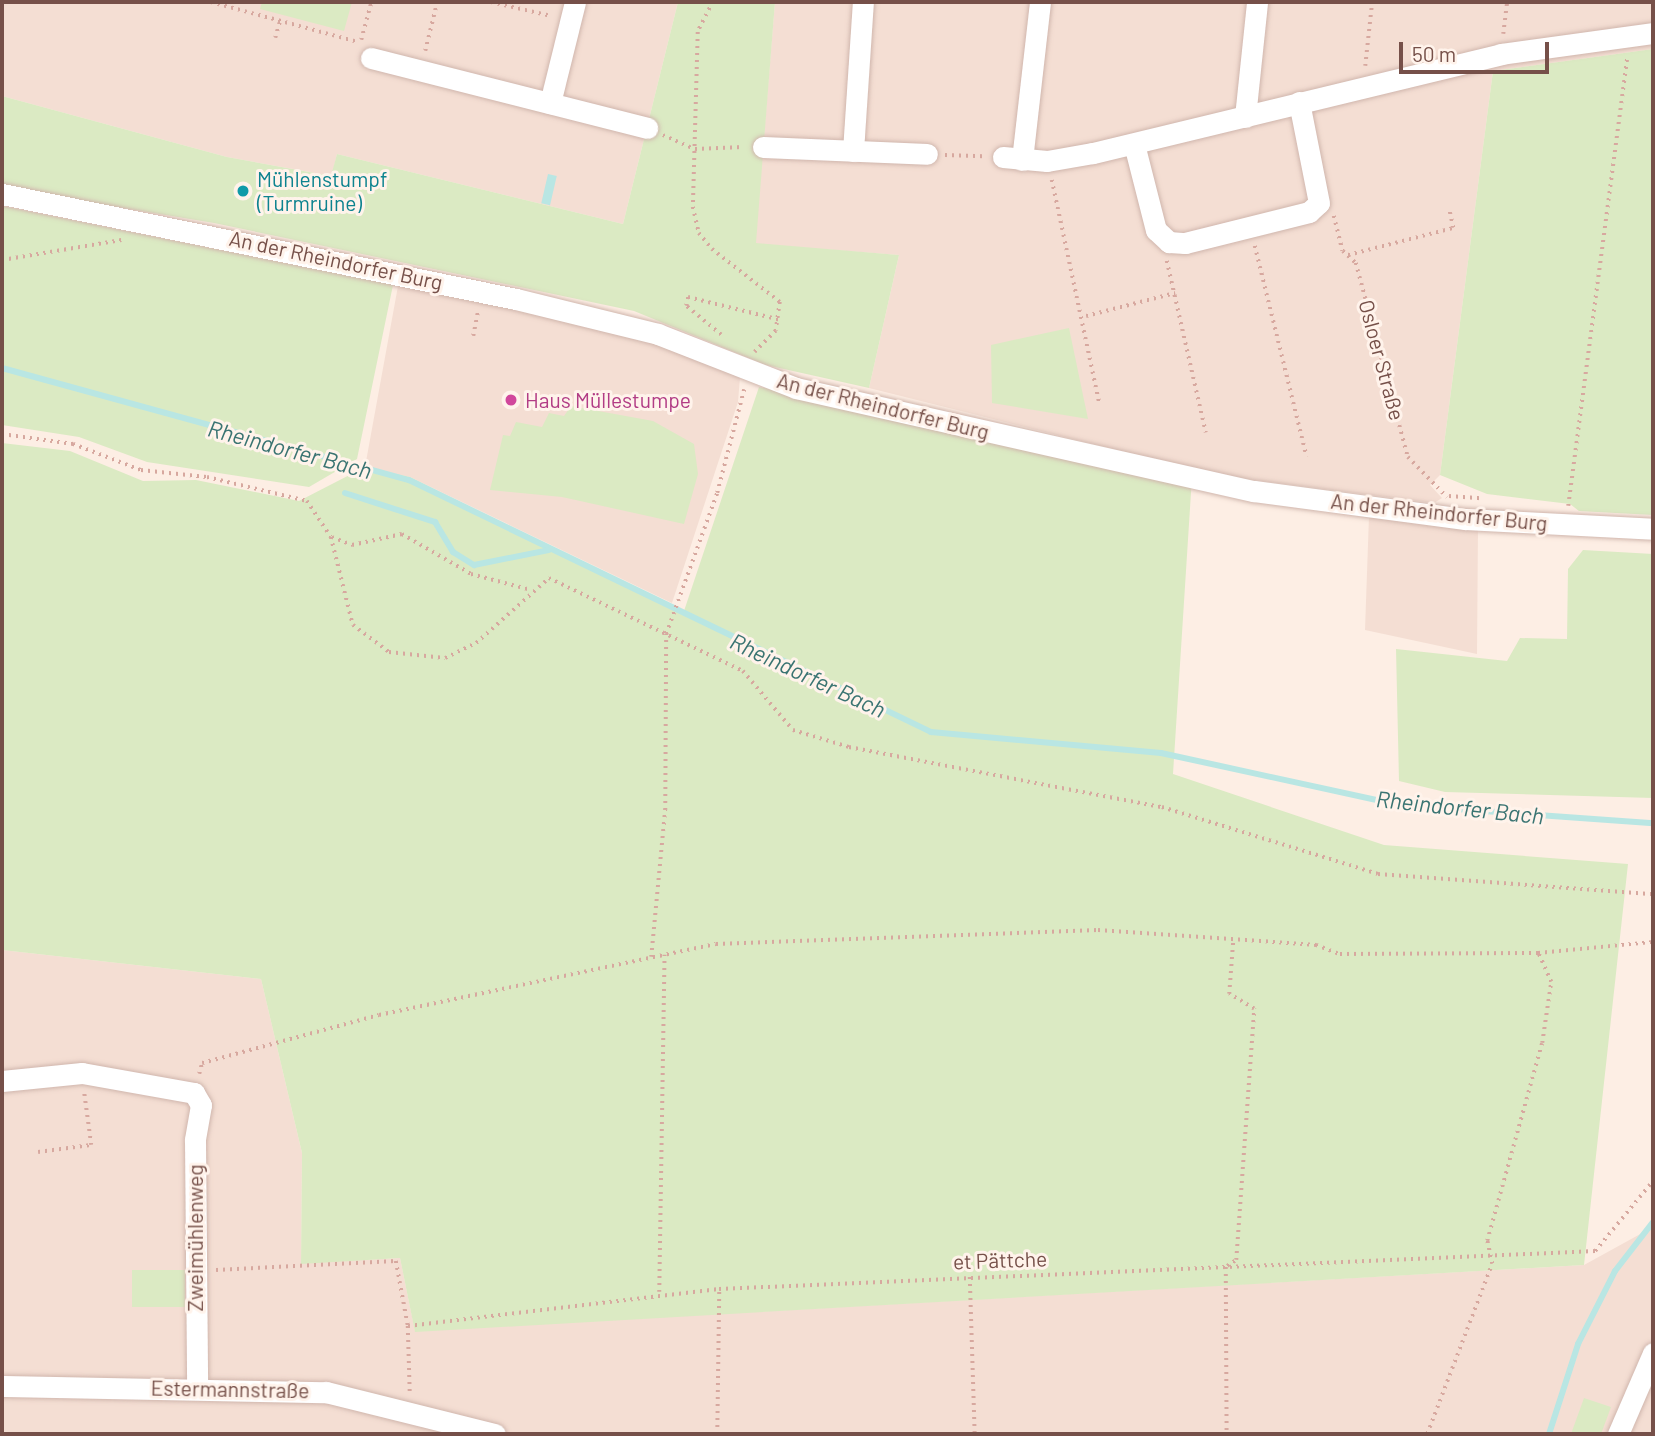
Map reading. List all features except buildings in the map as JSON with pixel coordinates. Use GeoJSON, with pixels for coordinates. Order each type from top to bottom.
{"type":"FeatureCollection","features":[{"type":"Feature","properties":{"kind":"street"},"geometry":{"type":"LineString","coordinates":[[853,151],[863,2]]}},
{"type":"Feature","properties":{"kind":"street"},"geometry":{"type":"LineString","coordinates":[[1040,2],[1012,158],[1047,161],[1134,144],[1501,54],[1653,33]]}},
{"type":"Feature","properties":{"kind":"street"},"geometry":{"type":"LineString","coordinates":[[1245,117],[1257,2]]}},
{"type":"Feature","properties":{"kind":"street"},"geometry":{"type":"LineString","coordinates":[[550,103],[572,11]]}},
{"type":"Feature","properties":{"kind":"street"},"geometry":{"type":"LineString","coordinates":[[366,50],[420,70],[647,128]]}},
{"type":"Feature","properties":{"kind":"street"},"geometry":{"type":"LineString","coordinates":[[1134,144],[1156,230],[1169,242],[1250,227],[1309,212],[1321,189],[1299,102]]}},
{"type":"Feature","properties":{"kind":"street"},"geometry":{"type":"LineString","coordinates":[[763,147],[927,154]]}},
{"type":"Feature","properties":{"kind":"street","name":"An der Rheindorfer Burg"},"geometry":{"type":"LineString","coordinates":[[2,194],[151,220],[658,334],[796,388],[1254,491],[1465,519],[1653,530]]}},
{"type":"Feature","properties":{"kind":"street"},"geometry":{"type":"LineString","coordinates":[[2,1082],[82,1073],[194,1093]]}},
{"type":"Feature","properties":{"kind":"street","name":"Zweimühlenweg"},"geometry":{"type":"LineString","coordinates":[[194,1093],[201,1105],[195,1140],[197,1387]]}},
{"type":"Feature","properties":{"kind":"street"},"geometry":{"type":"LineString","coordinates":[[1618,1434],[1653,1353]]}},
{"type":"Feature","properties":{"kind":"street","name":"Estermannstraße"},"geometry":{"type":"LineString","coordinates":[[2,1386],[197,1387],[326,1392],[495,1434]]}},
{"type":"Feature","properties":{"kind":"path"},"geometry":{"type":"LineString","coordinates":[[211,2],[280,21],[366,50],[371,2]]}},
{"type":"Feature","properties":{"kind":"path"},"geometry":{"type":"LineString","coordinates":[[420,70],[437,2]]}},
{"type":"Feature","properties":{"kind":"path"},"geometry":{"type":"LineString","coordinates":[[491,2],[572,11]]}},
{"type":"Feature","properties":{"kind":"path"},"geometry":{"type":"LineString","coordinates":[[651,957],[665,810],[666,634],[681,601],[749,371],[749,358],[781,320],[780,302],[768,287],[699,233],[695,149],[698,32],[713,2]]}},
{"type":"Feature","properties":{"kind":"path"},"geometry":{"type":"LineString","coordinates":[[1363,86],[1372,2]]}},
{"type":"Feature","properties":{"kind":"path"},"geometry":{"type":"LineString","coordinates":[[1501,54],[1507,2]]}},
{"type":"Feature","properties":{"kind":"path"},"geometry":{"type":"LineString","coordinates":[[275,38],[280,21]]}},
{"type":"Feature","properties":{"kind":"path"},"geometry":{"type":"LineString","coordinates":[[1570,504],[1628,52]]}},
{"type":"Feature","properties":{"kind":"path"},"geometry":{"type":"LineString","coordinates":[[647,128],[695,149],[763,147]]}},
{"type":"Feature","properties":{"kind":"path"},"geometry":{"type":"LineString","coordinates":[[927,154],[1012,158]]}},
{"type":"Feature","properties":{"kind":"path"},"geometry":{"type":"LineString","coordinates":[[1047,161],[1086,316]]}},
{"type":"Feature","properties":{"kind":"path","name":"Osloer Straße"},"geometry":{"type":"LineString","coordinates":[[1321,189],[1348,255],[1356,262],[1408,457],[1465,519]]}},
{"type":"Feature","properties":{"kind":"path"},"geometry":{"type":"LineString","coordinates":[[1348,255],[1453,228],[1449,209]]}},
{"type":"Feature","properties":{"kind":"path"},"geometry":{"type":"LineString","coordinates":[[2,260],[135,237],[151,220]]}},
{"type":"Feature","properties":{"kind":"path"},"geometry":{"type":"LineString","coordinates":[[1250,227],[1307,457]]}},
{"type":"Feature","properties":{"kind":"path"},"geometry":{"type":"LineString","coordinates":[[1169,242],[1175,293],[1206,433]]}},
{"type":"Feature","properties":{"kind":"path"},"geometry":{"type":"LineString","coordinates":[[1101,405],[1077,318],[1175,293]]}},
{"type":"Feature","properties":{"kind":"path"},"geometry":{"type":"LineString","coordinates":[[728,341],[686,306],[688,297],[781,320]]}},
{"type":"Feature","properties":{"kind":"path"},"geometry":{"type":"LineString","coordinates":[[2,434],[73,444],[141,470],[287,494],[307,501],[331,537],[353,625],[389,652],[445,657],[476,643],[531,590],[549,578],[743,671],[793,730],[849,747],[1162,807],[1378,874],[1653,894]]}},
{"type":"Feature","properties":{"kind":"path"},"geometry":{"type":"LineString","coordinates":[[331,537],[352,545],[402,534],[471,574],[531,590]]}},
{"type":"Feature","properties":{"kind":"path"},"geometry":{"type":"LineString","coordinates":[[194,1093],[202,1063],[379,1015],[651,957],[849,934],[1098,930],[1316,945],[1340,954],[1538,953],[1653,942]]}},
{"type":"Feature","properties":{"kind":"path"},"geometry":{"type":"LineString","coordinates":[[1227,1434],[1226,1267],[1236,1260],[1254,1009],[1229,994],[1234,940]]}},
{"type":"Feature","properties":{"kind":"path"},"geometry":{"type":"LineString","coordinates":[[1427,1434],[1492,1264],[1489,1258],[1503,1169],[1542,1043],[1551,982],[1538,953]]}},
{"type":"Feature","properties":{"kind":"path"},"geometry":{"type":"LineString","coordinates":[[659,1293],[664,955]]}},
{"type":"Feature","properties":{"kind":"path"},"geometry":{"type":"LineString","coordinates":[[38,1152],[91,1145],[82,1073]]}},
{"type":"Feature","properties":{"kind":"path","name":"et Pättche"},"geometry":{"type":"LineString","coordinates":[[408,1326],[659,1293],[719,1289],[1489,1258],[1595,1251],[1653,1181]]}},
{"type":"Feature","properties":{"kind":"path"},"geometry":{"type":"LineString","coordinates":[[195,1272],[396,1261],[408,1326],[410,1414]]}},
{"type":"Feature","properties":{"kind":"path"},"geometry":{"type":"LineString","coordinates":[[970,1277],[975,1434]]}},
{"type":"Feature","properties":{"kind":"path"},"geometry":{"type":"LineString","coordinates":[[717,1434],[719,1289]]}},
{"type":"Feature","properties":{"kind":"shaded area"},"geometry":{"type":"Polygon","coordinates":[[[2,2],[678,2],[623,224],[337,154],[332,176],[227,157],[2,96],[2,2]]]}},
{"type":"Feature","properties":{"kind":"shaded area"},"geometry":{"type":"Polygon","coordinates":[[[775,2],[1653,2],[1653,49],[1493,71],[1440,475],[1430,485],[1442,498],[1434,503],[1222,476],[869,388],[899,255],[755,244],[775,2]]]}},
{"type":"Feature","properties":{"kind":"shaded area"},"geometry":{"type":"Polygon","coordinates":[[[398,286],[655,339],[740,377],[738,402],[672,603],[410,477],[365,467],[398,286]]]}},
{"type":"Feature","properties":{"kind":"shaded area"},"geometry":{"type":"Polygon","coordinates":[[[1369,516],[1478,528],[1477,654],[1365,630],[1369,516]]]}},
{"type":"Feature","properties":{"kind":"shaded area"},"geometry":{"type":"Polygon","coordinates":[[[2,950],[261,979],[302,1153],[301,1263],[400,1258],[415,1331],[1584,1265],[1653,1227],[1653,1434],[2,1434],[2,950]]]}},
{"type":"Feature","properties":{"kind":"green space"},"geometry":{"type":"Polygon","coordinates":[[[262,2],[352,2],[344,31],[260,9],[262,2]]]}},
{"type":"Feature","properties":{"kind":"green space"},"geometry":{"type":"Polygon","coordinates":[[[678,2],[775,2],[756,243],[899,255],[869,388],[766,365],[634,311],[214,223],[2,188],[2,96],[227,157],[331,176],[337,154],[623,224],[678,2]]]}},
{"type":"Feature","properties":{"kind":"green space"},"geometry":{"type":"Polygon","coordinates":[[[1653,49],[1653,515],[1579,511],[1570,504],[1487,494],[1440,475],[1493,71],[1653,49]]]}},
{"type":"Feature","properties":{"kind":"green space"},"geometry":{"type":"Polygon","coordinates":[[[2,206],[393,285],[357,459],[309,487],[147,462],[79,437],[2,425],[2,206]]]}},
{"type":"Feature","properties":{"kind":"green space"},"geometry":{"type":"Polygon","coordinates":[[[1069,328],[1088,419],[992,403],[991,345],[1069,328]]]}},
{"type":"Feature","properties":{"kind":"green space"},"geometry":{"type":"Polygon","coordinates":[[[759,387],[1192,477],[1173,774],[1384,845],[1628,864],[1584,1265],[415,1332],[400,1258],[301,1264],[302,1153],[261,979],[2,950],[2,443],[70,451],[143,481],[196,480],[299,501],[365,467],[410,477],[683,614],[759,387]]]}},
{"type":"Feature","properties":{"kind":"green space"},"geometry":{"type":"Polygon","coordinates":[[[571,406],[653,421],[694,444],[698,474],[684,524],[562,497],[490,490],[503,435],[510,436],[516,422],[542,427],[549,413],[564,416],[571,406]]]}},
{"type":"Feature","properties":{"kind":"green space"},"geometry":{"type":"Polygon","coordinates":[[[1583,550],[1653,554],[1653,798],[1445,792],[1399,781],[1396,649],[1507,661],[1520,638],[1567,639],[1568,569],[1583,550]]]}},
{"type":"Feature","properties":{"kind":"green space"},"geometry":{"type":"Polygon","coordinates":[[[132,1270],[185,1270],[185,1307],[132,1307],[132,1270]]]}},
{"type":"Feature","properties":{"kind":"green space"},"geometry":{"type":"Polygon","coordinates":[[[1584,1398],[1611,1407],[1601,1434],[1571,1434],[1584,1398]]]}},
{"type":"Feature","properties":{"kind":"water"},"geometry":{"type":"Polygon","coordinates":[[[548,174],[557,176],[550,205],[541,203],[548,174]]]}},
{"type":"Feature","properties":{"kind":"waterway","name":"Rheindorfer Bach"},"geometry":{"type":"LineString","coordinates":[[2,368],[409,480],[931,732],[1161,753],[1399,805],[1653,823]]}},
{"type":"Feature","properties":{"kind":"waterway"},"geometry":{"type":"LineString","coordinates":[[345,493],[435,522],[453,552],[474,565],[549,550]]}},
{"type":"Feature","properties":{"kind":"waterway","name":"Rheindorfer Bach"},"geometry":{"type":"LineString","coordinates":[[1549,1434],[1578,1344],[1615,1271],[1653,1222]]}},
{"type":"Feature","properties":{"kind":"place","name":"Mühlenstumpf (Turmruine)"},"geometry":{"type":"Point","coordinates":[243,191]}},
{"type":"Feature","properties":{"kind":"place","name":"Haus Müllestumpe"},"geometry":{"type":"Point","coordinates":[511,400]}}]}
